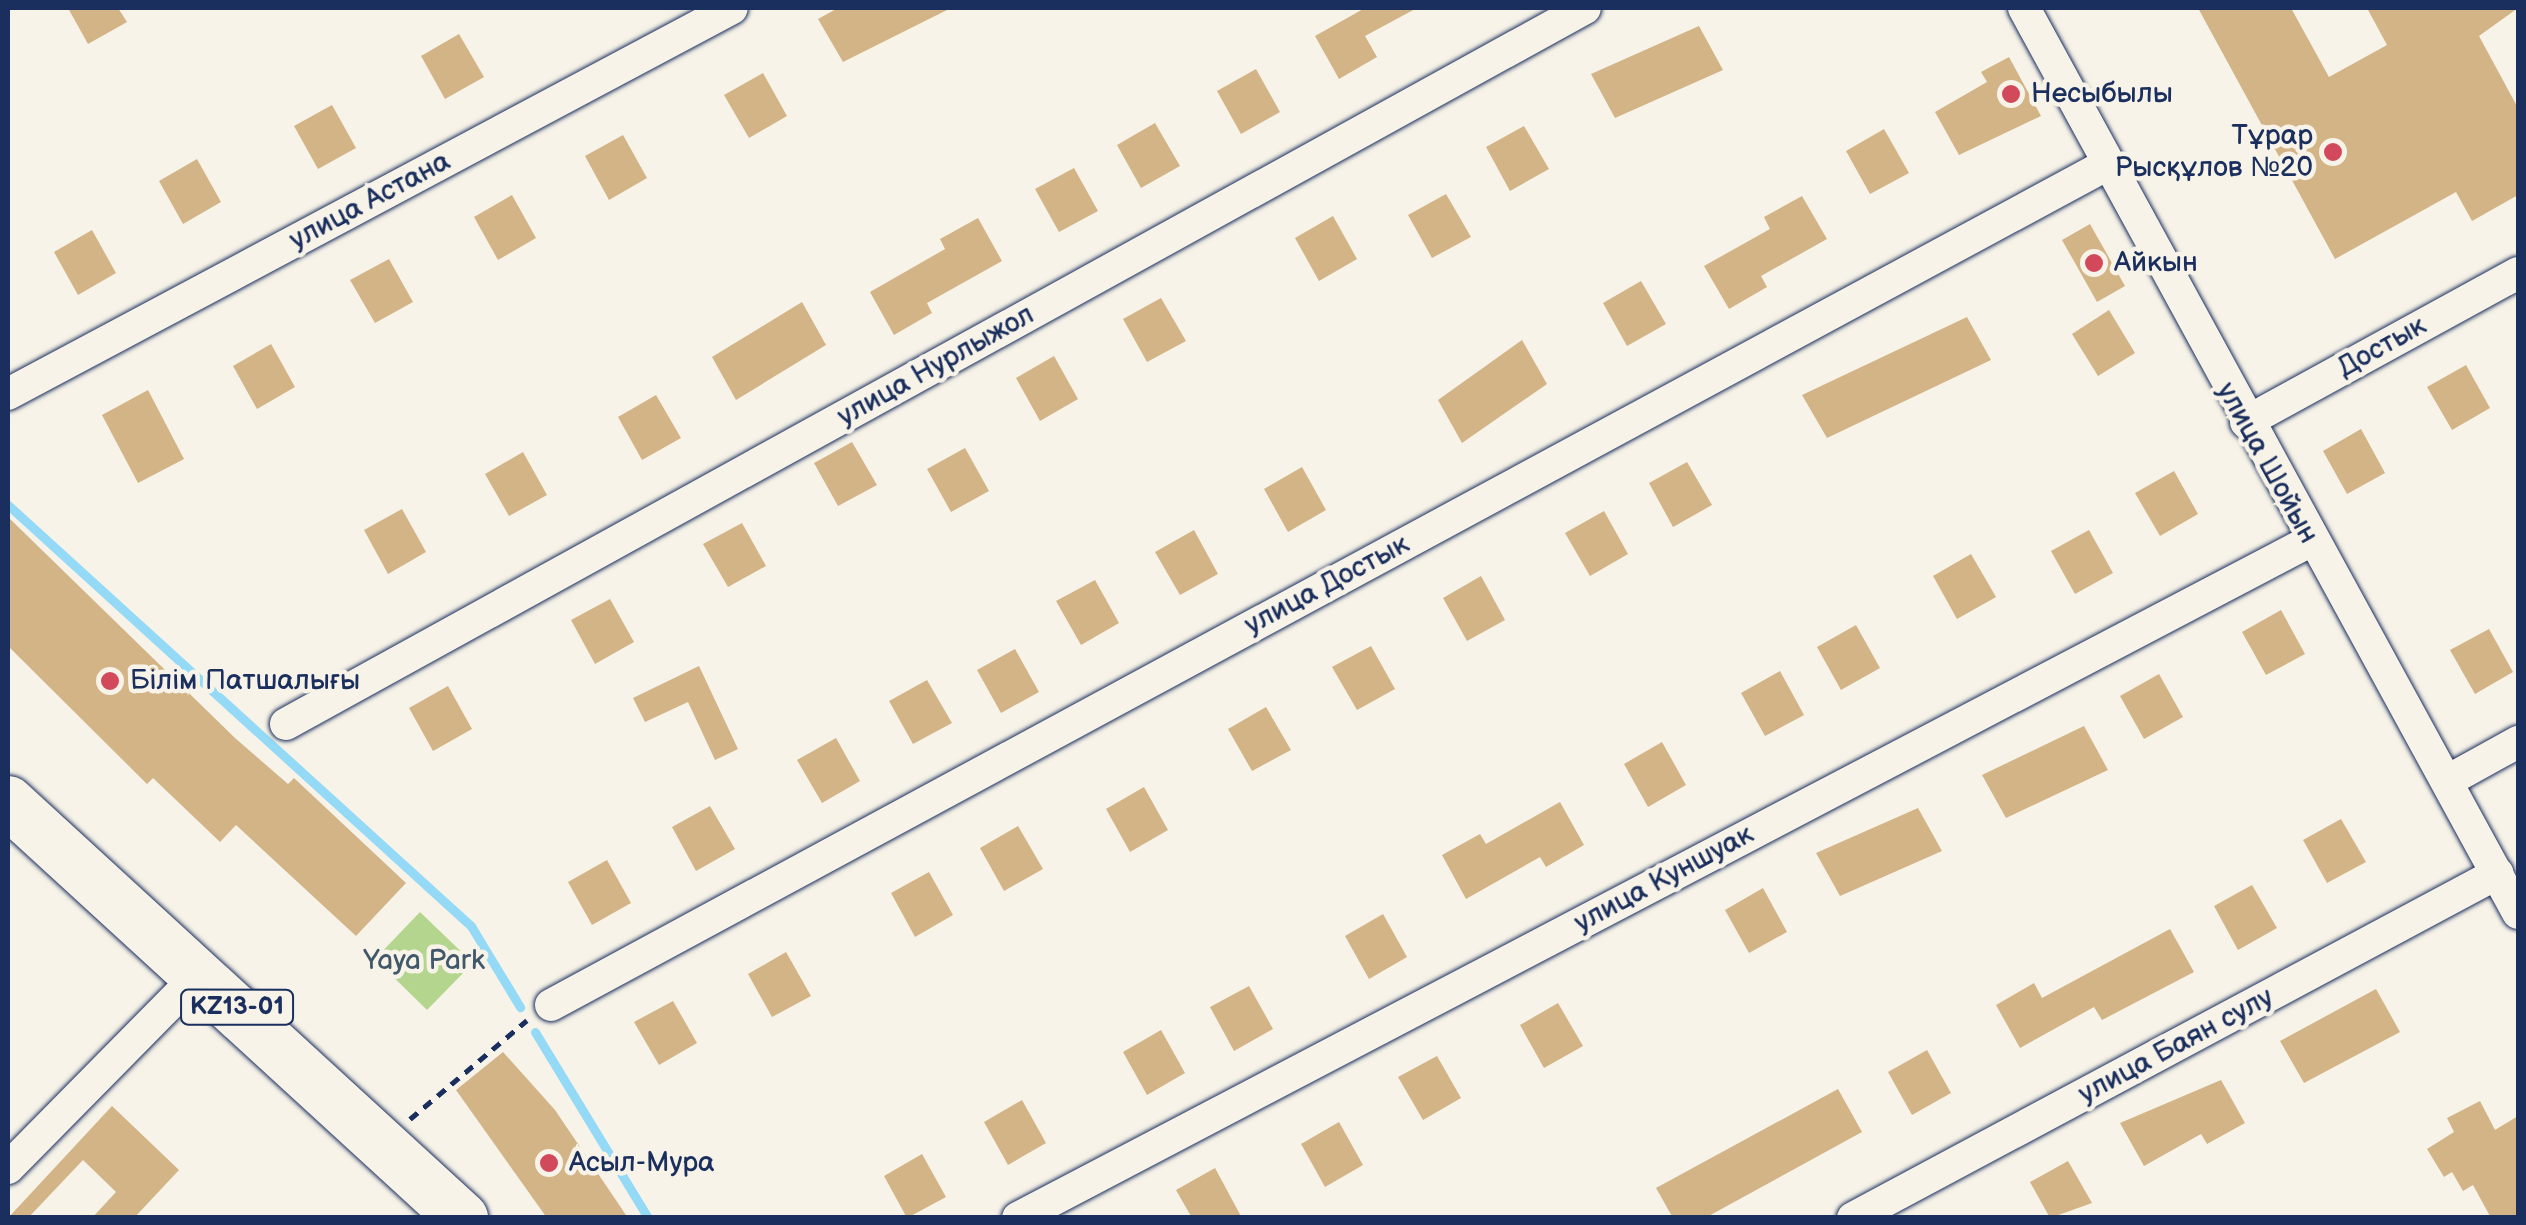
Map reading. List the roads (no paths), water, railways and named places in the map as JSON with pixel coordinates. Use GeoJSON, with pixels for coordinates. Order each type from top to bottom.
{"type":"FeatureCollection","features":[{"type":"Feature","properties":{"kind":"main road","name":"KZ13-01"},"geometry":{"type":"LineString","coordinates":[[8,802],[201,972],[379,1148],[460,1217]]}},
{"type":"Feature","properties":{"kind":"street","name":"улица Астана"},"geometry":{"type":"LineString","coordinates":[[8,394],[732,8]]}},
{"type":"Feature","properties":{"kind":"street","name":"улица Нурлыжол"},"geometry":{"type":"LineString","coordinates":[[286,724],[1585,8]]}},
{"type":"Feature","properties":{"kind":"street","name":"улица Шойын"},"geometry":{"type":"LineString","coordinates":[[2024,8],[2104,166],[2310,541],[2450,779],[2518,913]]}},
{"type":"Feature","properties":{"kind":"street","name":"улица Достык"},"geometry":{"type":"LineString","coordinates":[[551,1005],[2104,166]]}},
{"type":"Feature","properties":{"kind":"street","name":"Достык"},"geometry":{"type":"LineString","coordinates":[[2246,422],[2518,272]]}},
{"type":"Feature","properties":{"kind":"street","name":"улица Куншуак"},"geometry":{"type":"LineString","coordinates":[[1018,1218],[2310,541]]}},
{"type":"Feature","properties":{"kind":"street"},"geometry":{"type":"LineString","coordinates":[[2450,779],[2518,742]]}},
{"type":"Feature","properties":{"kind":"street","name":"улица Баян сулу"},"geometry":{"type":"LineString","coordinates":[[1853,1218],[2498,874]]}},
{"type":"Feature","properties":{"kind":"street"},"geometry":{"type":"LineString","coordinates":[[8,1168],[201,972]]}},
{"type":"Feature","properties":{"kind":"waterway"},"geometry":{"type":"LineString","coordinates":[[8,505],[471,926],[520,1007]]}},
{"type":"Feature","properties":{"kind":"waterway"},"geometry":{"type":"LineString","coordinates":[[535,1032],[648,1218]]}},
{"type":"Feature","properties":{"kind":"place","name":"Несыбылы"},"geometry":{"type":"Point","coordinates":[2011,94]}},
{"type":"Feature","properties":{"kind":"place","name":"Тұрар Рысқұлов №20"},"geometry":{"type":"Point","coordinates":[2333,152]}},
{"type":"Feature","properties":{"kind":"place","name":"Айкын"},"geometry":{"type":"Point","coordinates":[2094,263]}},
{"type":"Feature","properties":{"kind":"place","name":"Білім Патшалығы"},"geometry":{"type":"Point","coordinates":[110,681]}},
{"type":"Feature","properties":{"kind":"place","name":"Асыл-Мура"},"geometry":{"type":"Point","coordinates":[549,1163]}},
{"type":"Feature","properties":{"kind":"park label","name":"Yaya Park"},"geometry":{"type":"Point","coordinates":[424,961]}}]}
